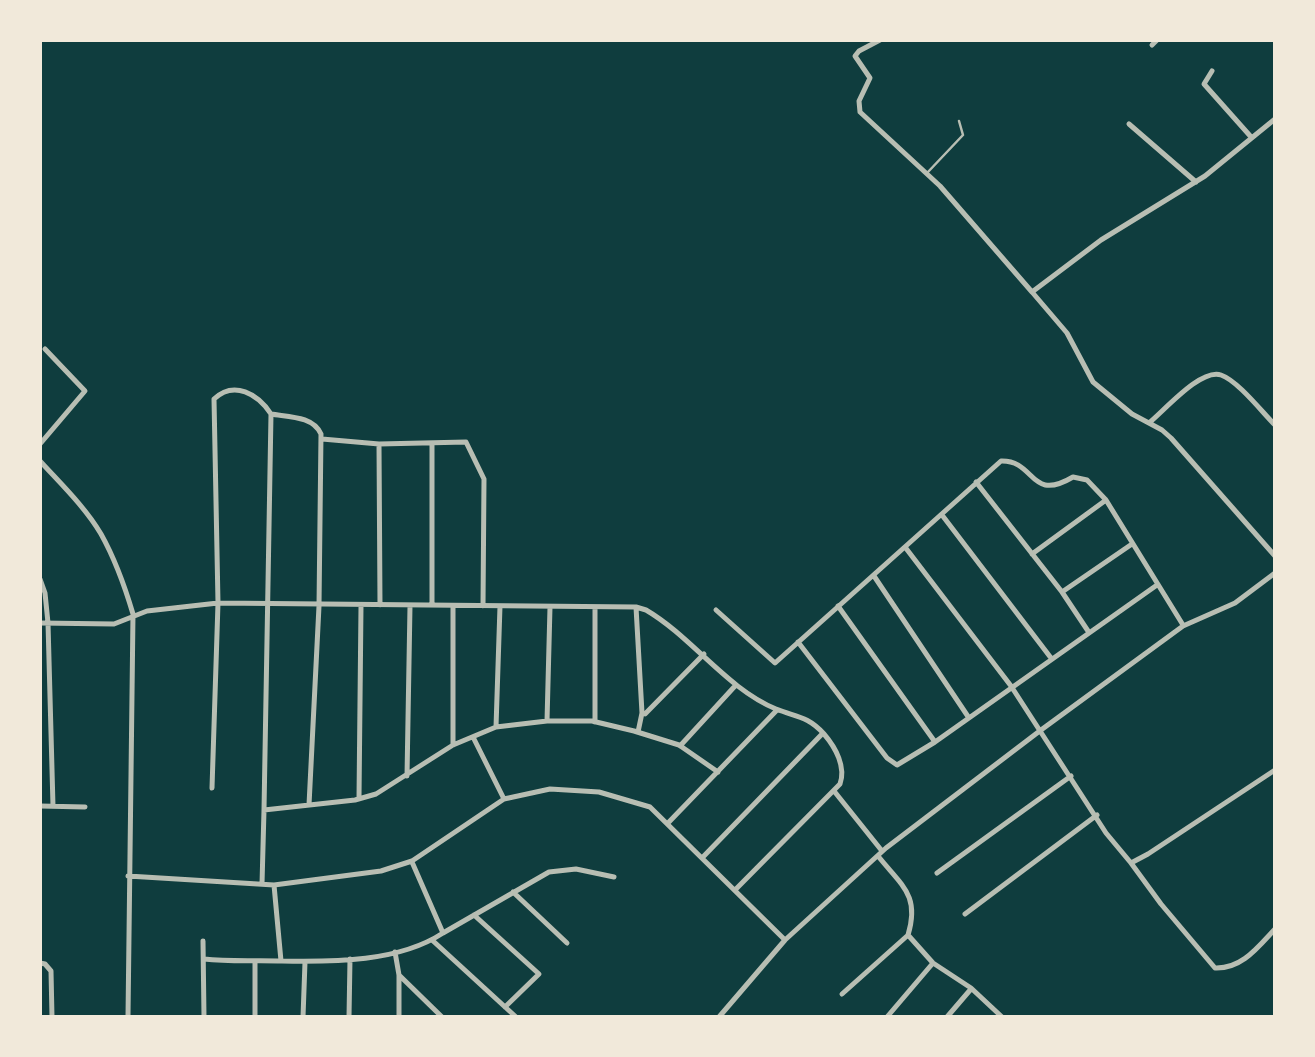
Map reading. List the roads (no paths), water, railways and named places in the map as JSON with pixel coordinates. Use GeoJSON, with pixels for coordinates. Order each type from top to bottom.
{"type":"FeatureCollection","features":[{"type":"Feature","properties":{"kind":"street"},"geometry":{"type":"LineString","coordinates":[[880,40],[856,56],[870,78],[859,101],[860,112],[955,202],[1067,332],[1093,382],[1132,414],[1171,438],[1275,556]]}},
{"type":"Feature","properties":{"kind":"street"},"geometry":{"type":"LineString","coordinates":[[1212,71],[1204,84],[1252,138]]}},
{"type":"Feature","properties":{"kind":"street"},"geometry":{"type":"LineString","coordinates":[[1032,292],[1101,240],[1196,182],[1275,120]]}},
{"type":"Feature","properties":{"kind":"street"},"geometry":{"type":"LineString","coordinates":[[1128,124],[1196,182]]}},
{"type":"Feature","properties":{"kind":"street"},"geometry":{"type":"LineString","coordinates":[[40,444],[85,391],[45,349]]}},
{"type":"Feature","properties":{"kind":"street"},"geometry":{"type":"LineString","coordinates":[[1150,423],[1198,380],[1211,374],[1226,376],[1275,425]]}},
{"type":"Feature","properties":{"kind":"street"},"geometry":{"type":"LineString","coordinates":[[212,788],[218,603],[214,400],[223,392],[240,390],[260,399],[271,414],[262,884]]}},
{"type":"Feature","properties":{"kind":"street"},"geometry":{"type":"LineString","coordinates":[[271,414],[310,420],[319,428],[321,439],[309,805]]}},
{"type":"Feature","properties":{"kind":"street"},"geometry":{"type":"LineString","coordinates":[[321,439],[379,444],[466,442],[484,479],[483,606]]}},
{"type":"Feature","properties":{"kind":"street"},"geometry":{"type":"LineString","coordinates":[[379,444],[380,605]]}},
{"type":"Feature","properties":{"kind":"street"},"geometry":{"type":"LineString","coordinates":[[432,444],[432,605]]}},
{"type":"Feature","properties":{"kind":"street"},"geometry":{"type":"LineString","coordinates":[[40,461],[100,532],[133,614],[128,1017]]}},
{"type":"Feature","properties":{"kind":"street"},"geometry":{"type":"LineString","coordinates":[[716,610],[772,662],[782,658],[976,482],[1001,461],[1011,461],[1044,486],[1057,486],[1073,477],[1087,480],[1106,500],[1183,626]]}},
{"type":"Feature","properties":{"kind":"street"},"geometry":{"type":"LineString","coordinates":[[976,482],[1089,632]]}},
{"type":"Feature","properties":{"kind":"street"},"geometry":{"type":"LineString","coordinates":[[1032,554],[1106,500]]}},
{"type":"Feature","properties":{"kind":"street"},"geometry":{"type":"LineString","coordinates":[[942,514],[1050,658]]}},
{"type":"Feature","properties":{"kind":"street"},"geometry":{"type":"LineString","coordinates":[[1062,592],[1132,544]]}},
{"type":"Feature","properties":{"kind":"street"},"geometry":{"type":"LineString","coordinates":[[906,548],[1011,686],[1106,833],[1215,968],[1237,964],[1275,930]]}},
{"type":"Feature","properties":{"kind":"street"},"geometry":{"type":"LineString","coordinates":[[719,1017],[785,940],[909,830],[1183,626],[1235,602],[1275,573]]}},
{"type":"Feature","properties":{"kind":"street"},"geometry":{"type":"LineString","coordinates":[[874,576],[969,718]]}},
{"type":"Feature","properties":{"kind":"street"},"geometry":{"type":"LineString","coordinates":[[40,579],[45,594],[53,806]]}},
{"type":"Feature","properties":{"kind":"street"},"geometry":{"type":"LineString","coordinates":[[798,642],[896,765],[935,742],[1157,585]]}},
{"type":"Feature","properties":{"kind":"street"},"geometry":{"type":"LineString","coordinates":[[44,623],[114,624],[147,611],[218,603],[636,607],[656,616],[736,685],[824,733],[834,748],[843,774],[840,784],[736,890]]}},
{"type":"Feature","properties":{"kind":"street"},"geometry":{"type":"LineString","coordinates":[[359,799],[361,606]]}},
{"type":"Feature","properties":{"kind":"street"},"geometry":{"type":"LineString","coordinates":[[407,776],[410,606]]}},
{"type":"Feature","properties":{"kind":"street"},"geometry":{"type":"LineString","coordinates":[[453,606],[453,745]]}},
{"type":"Feature","properties":{"kind":"street"},"geometry":{"type":"LineString","coordinates":[[496,727],[500,606]]}},
{"type":"Feature","properties":{"kind":"street"},"geometry":{"type":"LineString","coordinates":[[838,606],[935,742]]}},
{"type":"Feature","properties":{"kind":"street"},"geometry":{"type":"LineString","coordinates":[[547,721],[550,607]]}},
{"type":"Feature","properties":{"kind":"street"},"geometry":{"type":"LineString","coordinates":[[595,607],[595,722]]}},
{"type":"Feature","properties":{"kind":"street"},"geometry":{"type":"LineString","coordinates":[[636,607],[642,714],[638,732]]}},
{"type":"Feature","properties":{"kind":"street"},"geometry":{"type":"LineString","coordinates":[[642,714],[704,654]]}},
{"type":"Feature","properties":{"kind":"street"},"geometry":{"type":"LineString","coordinates":[[680,746],[736,685]]}},
{"type":"Feature","properties":{"kind":"street"},"geometry":{"type":"LineString","coordinates":[[668,824],[777,710]]}},
{"type":"Feature","properties":{"kind":"street"},"geometry":{"type":"LineString","coordinates":[[264,810],[376,794],[453,745],[496,727],[547,721],[595,722],[638,732],[680,746],[718,772]]}},
{"type":"Feature","properties":{"kind":"street"},"geometry":{"type":"LineString","coordinates":[[702,858],[824,733]]}},
{"type":"Feature","properties":{"kind":"street"},"geometry":{"type":"LineString","coordinates":[[473,737],[504,799]]}},
{"type":"Feature","properties":{"kind":"street"},"geometry":{"type":"LineString","coordinates":[[1131,863],[1275,770]]}},
{"type":"Feature","properties":{"kind":"street"},"geometry":{"type":"LineString","coordinates":[[936,872],[1071,776]]}},
{"type":"Feature","properties":{"kind":"street"},"geometry":{"type":"LineString","coordinates":[[128,876],[274,885],[380,871],[412,862],[504,799],[550,789],[599,792],[650,807],[785,940]]}},
{"type":"Feature","properties":{"kind":"street"},"geometry":{"type":"LineString","coordinates":[[834,791],[882,852],[909,894],[914,915],[908,936],[842,994]]}},
{"type":"Feature","properties":{"kind":"street"},"geometry":{"type":"LineString","coordinates":[[40,806],[85,806]]}},
{"type":"Feature","properties":{"kind":"street"},"geometry":{"type":"LineString","coordinates":[[964,914],[1097,816]]}},
{"type":"Feature","properties":{"kind":"street"},"geometry":{"type":"LineString","coordinates":[[412,862],[443,933]]}},
{"type":"Feature","properties":{"kind":"street"},"geometry":{"type":"LineString","coordinates":[[204,959],[305,962],[395,952],[432,940],[559,869],[614,878]]}},
{"type":"Feature","properties":{"kind":"street"},"geometry":{"type":"LineString","coordinates":[[274,885],[281,961]]}},
{"type":"Feature","properties":{"kind":"street"},"geometry":{"type":"LineString","coordinates":[[513,892],[567,943]]}},
{"type":"Feature","properties":{"kind":"street"},"geometry":{"type":"LineString","coordinates":[[474,915],[540,974],[504,1007]]}},
{"type":"Feature","properties":{"kind":"street"},"geometry":{"type":"LineString","coordinates":[[908,936],[933,962],[972,988],[1002,1017]]}},
{"type":"Feature","properties":{"kind":"street"},"geometry":{"type":"LineString","coordinates":[[432,940],[516,1017]]}},
{"type":"Feature","properties":{"kind":"street"},"geometry":{"type":"LineString","coordinates":[[203,941],[204,1017]]}},
{"type":"Feature","properties":{"kind":"street"},"geometry":{"type":"LineString","coordinates":[[395,952],[399,1017]]}},
{"type":"Feature","properties":{"kind":"street"},"geometry":{"type":"LineString","coordinates":[[349,1017],[350,959]]}},
{"type":"Feature","properties":{"kind":"street"},"geometry":{"type":"LineString","coordinates":[[255,962],[256,1017]]}},
{"type":"Feature","properties":{"kind":"street"},"geometry":{"type":"LineString","coordinates":[[303,1017],[305,962]]}},
{"type":"Feature","properties":{"kind":"street"},"geometry":{"type":"LineString","coordinates":[[887,1017],[933,962]]}},
{"type":"Feature","properties":{"kind":"street"},"geometry":{"type":"LineString","coordinates":[[40,963],[51,971],[52,1017]]}},
{"type":"Feature","properties":{"kind":"street"},"geometry":{"type":"LineString","coordinates":[[399,975],[442,1017]]}},
{"type":"Feature","properties":{"kind":"street"},"geometry":{"type":"LineString","coordinates":[[947,1017],[972,988]]}},
{"type":"Feature","properties":{"kind":"lane"},"geometry":{"type":"LineString","coordinates":[[926,174],[961,136],[959,122]]}}]}
